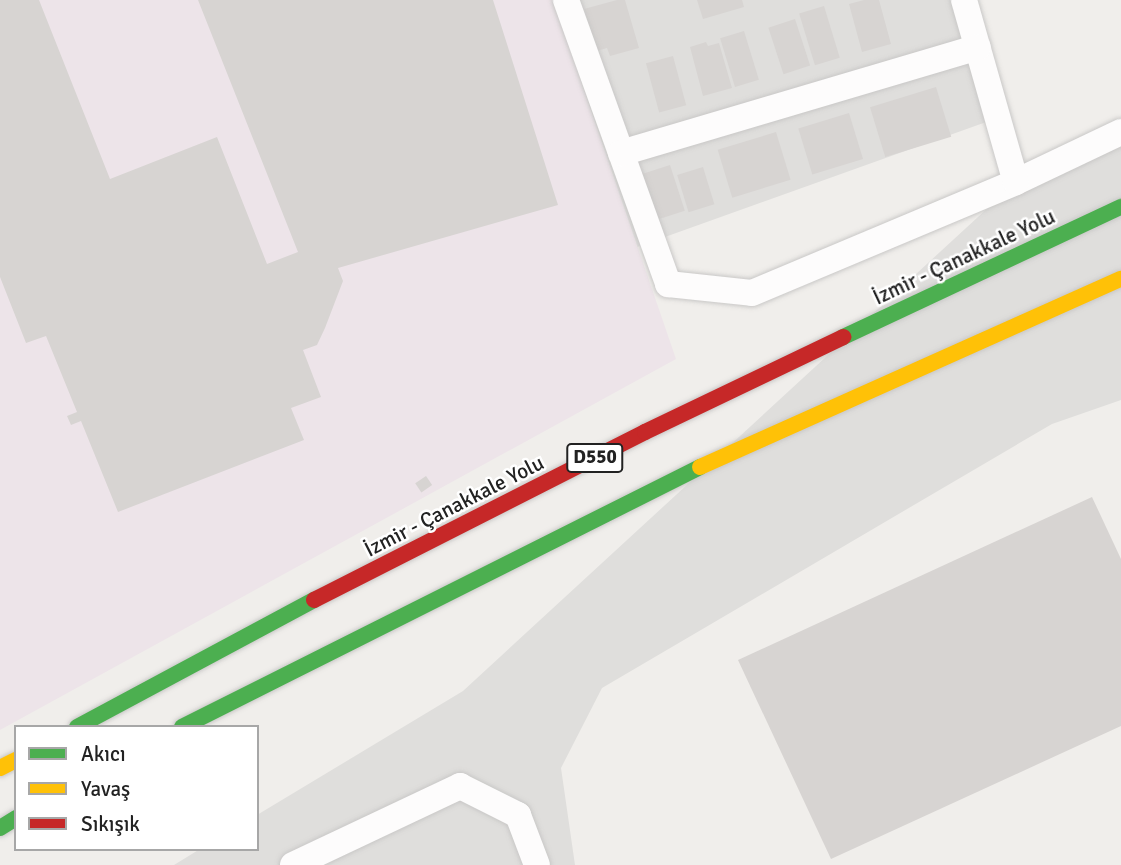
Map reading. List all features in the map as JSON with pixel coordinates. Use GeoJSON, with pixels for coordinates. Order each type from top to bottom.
{"type":"FeatureCollection","features":[{"type":"Feature","properties":{"kind":"highway","name":"İzmir - Çanakkale Yolu"},"geometry":{"type":"LineString","coordinates":[[81,725],[246,635],[645,432],[999,262],[1121,207]]}},
{"type":"Feature","properties":{"kind":"highway","name":"D550"},"geometry":{"type":"LineString","coordinates":[[186,725],[671,481],[1039,313],[1121,279]]}},
{"type":"Feature","properties":{"kind":"street"},"geometry":{"type":"LineString","coordinates":[[566,0],[668,284],[752,293],[1016,182],[1121,132]]}},
{"type":"Feature","properties":{"kind":"street"},"geometry":{"type":"LineString","coordinates":[[964,0],[1016,182]]}},
{"type":"Feature","properties":{"kind":"street"},"geometry":{"type":"LineString","coordinates":[[621,153],[978,47]]}},
{"type":"Feature","properties":{"kind":"street"},"geometry":{"type":"LineString","coordinates":[[293,865],[460,786],[518,815],[537,865]]}},
{"type":"Feature","properties":{"kind":"shaded area"},"geometry":{"type":"Polygon","coordinates":[[[0,0],[553,0],[676,359],[0,730],[0,0]]]}},
{"type":"Feature","properties":{"kind":"shaded area"},"geometry":{"type":"Polygon","coordinates":[[[553,0],[963,0],[1003,116],[637,247],[553,0]]]}},
{"type":"Feature","properties":{"kind":"shaded area"},"geometry":{"type":"Polygon","coordinates":[[[1121,141],[1121,400],[1052,424],[602,688],[561,768],[575,865],[174,865],[197,851],[259,851],[259,814],[463,691],[1016,182],[1121,141]]]}},
{"type":"Feature","properties":{"kind":"building"},"geometry":{"type":"Polygon","coordinates":[[[0,0],[39,0],[110,179],[217,137],[267,264],[298,252],[198,0],[493,0],[558,205],[338,268],[343,281],[325,328],[317,345],[303,350],[321,397],[291,408],[304,440],[118,512],[81,421],[71,425],[67,416],[77,412],[46,336],[26,343],[0,277],[0,0]]]}},
{"type":"Feature","properties":{"kind":"building"},"geometry":{"type":"Polygon","coordinates":[[[625,0],[639,48],[610,56],[607,48],[596,51],[584,9],[625,0]]]}},
{"type":"Feature","properties":{"kind":"building"},"geometry":{"type":"Polygon","coordinates":[[[697,0],[742,0],[744,7],[703,19],[697,0]]]}},
{"type":"Feature","properties":{"kind":"building"},"geometry":{"type":"Polygon","coordinates":[[[879,0],[891,44],[862,52],[849,4],[879,0]]]}},
{"type":"Feature","properties":{"kind":"building"},"geometry":{"type":"Polygon","coordinates":[[[824,6],[840,58],[815,65],[799,14],[824,6]]]}},
{"type":"Feature","properties":{"kind":"building"},"geometry":{"type":"Polygon","coordinates":[[[795,19],[810,66],[784,74],[768,28],[795,19]]]}},
{"type":"Feature","properties":{"kind":"building"},"geometry":{"type":"Polygon","coordinates":[[[744,31],[759,80],[735,87],[720,38],[744,31]]]}},
{"type":"Feature","properties":{"kind":"building"},"geometry":{"type":"Polygon","coordinates":[[[706,42],[708,46],[719,43],[732,88],[703,96],[690,47],[706,42]]]}},
{"type":"Feature","properties":{"kind":"building"},"geometry":{"type":"Polygon","coordinates":[[[673,56],[686,105],[659,113],[646,63],[673,56]]]}},
{"type":"Feature","properties":{"kind":"building"},"geometry":{"type":"Polygon","coordinates":[[[936,87],[951,137],[885,157],[870,107],[936,87]]]}},
{"type":"Feature","properties":{"kind":"building"},"geometry":{"type":"Polygon","coordinates":[[[849,113],[863,159],[812,174],[798,128],[849,113]]]}},
{"type":"Feature","properties":{"kind":"building"},"geometry":{"type":"Polygon","coordinates":[[[776,132],[791,180],[732,198],[718,150],[776,132]]]}},
{"type":"Feature","properties":{"kind":"building"},"geometry":{"type":"Polygon","coordinates":[[[670,165],[685,211],[655,220],[641,175],[670,165]]]}},
{"type":"Feature","properties":{"kind":"building"},"geometry":{"type":"Polygon","coordinates":[[[703,167],[714,204],[689,212],[677,175],[703,167]]]}},
{"type":"Feature","properties":{"kind":"building"},"geometry":{"type":"Polygon","coordinates":[[[426,476],[432,485],[421,492],[415,483],[426,476]]]}},
{"type":"Feature","properties":{"kind":"building"},"geometry":{"type":"Polygon","coordinates":[[[1092,497],[1121,559],[1121,726],[831,859],[738,660],[1092,497]]]}},
{"type":"Feature","properties":{"kind":"traffic: fast"},"geometry":{"type":"LineString","coordinates":[[843,337],[1121,207]]}},
{"type":"Feature","properties":{"kind":"traffic: fast"},"geometry":{"type":"LineString","coordinates":[[186,725],[700,467]]}},
{"type":"Feature","properties":{"kind":"traffic: fast"},"geometry":{"type":"LineString","coordinates":[[81,725],[314,600]]}},
{"type":"Feature","properties":{"kind":"traffic: fast"},"geometry":{"type":"LineString","coordinates":[[0,828],[14,819]]}},
{"type":"Feature","properties":{"kind":"traffic: slow"},"geometry":{"type":"LineString","coordinates":[[700,467],[1121,279]]}},
{"type":"Feature","properties":{"kind":"traffic: slow"},"geometry":{"type":"LineString","coordinates":[[0,768],[14,761]]}},
{"type":"Feature","properties":{"kind":"traffic: jam"},"geometry":{"type":"LineString","coordinates":[[314,600],[645,432],[843,337]]}}]}
